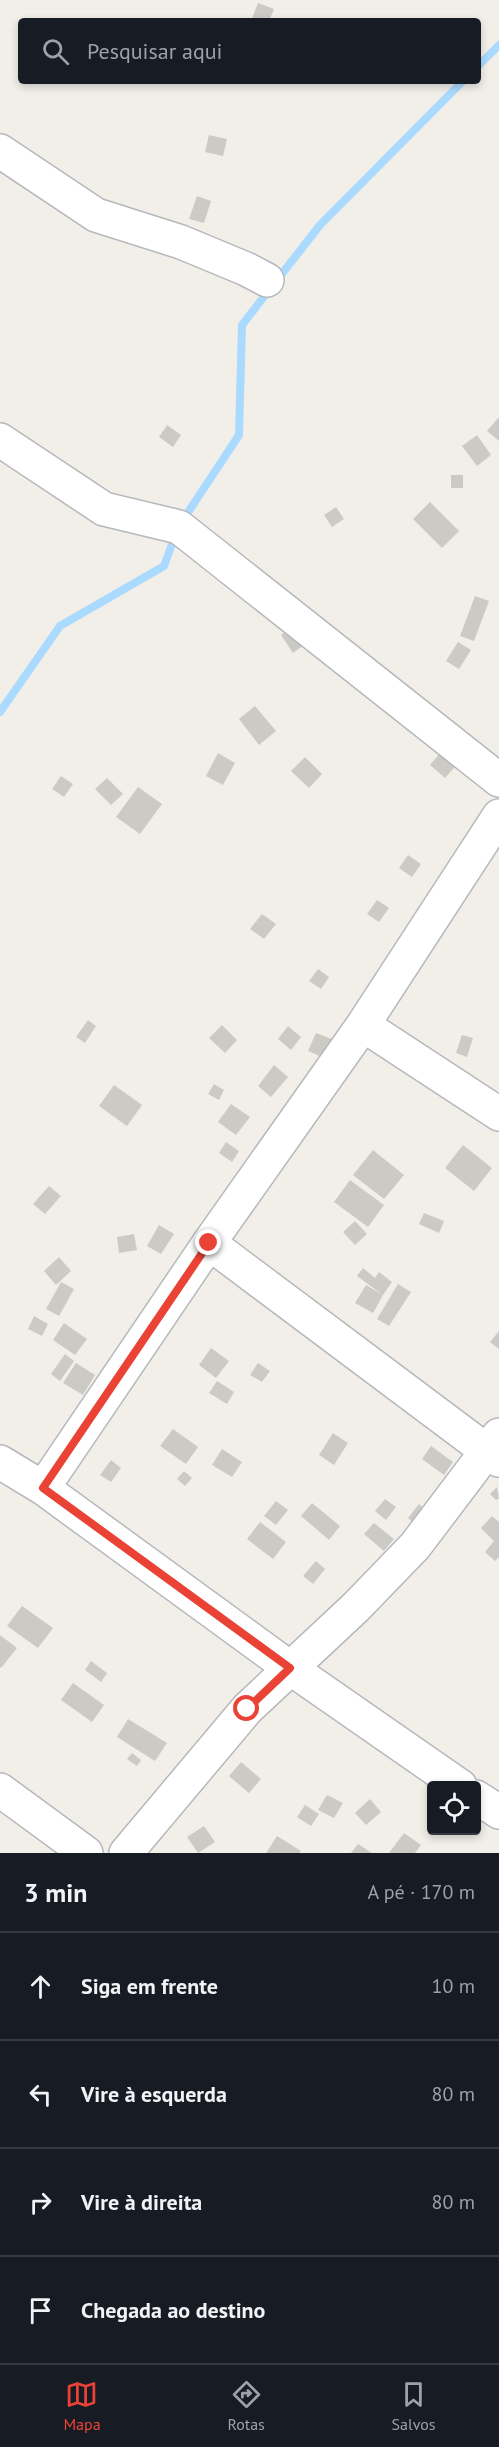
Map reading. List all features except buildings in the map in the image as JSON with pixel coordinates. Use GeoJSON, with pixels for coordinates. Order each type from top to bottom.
{"type":"FeatureCollection","features":[{"type":"Feature","properties":{"kind":"street"},"geometry":{"type":"LineString","coordinates":[[0,151],[96,215],[180,242],[267,280]]}},
{"type":"Feature","properties":{"kind":"street"},"geometry":{"type":"LineString","coordinates":[[0,440],[104,509],[178,526],[499,780]]}},
{"type":"Feature","properties":{"kind":"street"},"geometry":{"type":"LineString","coordinates":[[43,1488],[209,1243],[363,1025],[499,816]]}},
{"type":"Feature","properties":{"kind":"street"},"geometry":{"type":"LineString","coordinates":[[363,1025],[499,1114]]}},
{"type":"Feature","properties":{"kind":"street"},"geometry":{"type":"LineString","coordinates":[[128,1852],[247,1709],[356,1607],[416,1546],[495,1449],[209,1243]]}},
{"type":"Feature","properties":{"kind":"street"},"geometry":{"type":"LineString","coordinates":[[0,1462],[43,1488],[290,1668],[454,1781]]}},
{"type":"Feature","properties":{"kind":"street"},"geometry":{"type":"LineString","coordinates":[[0,1790],[86,1853]]}},
{"type":"Feature","properties":{"kind":"street"},"geometry":{"type":"LineString","coordinates":[[481,1800],[499,1812]]}},
{"type":"Feature","properties":{"kind":"waterway"},"geometry":{"type":"LineString","coordinates":[[481,63],[499,45]]}},
{"type":"Feature","properties":{"kind":"waterway"},"geometry":{"type":"LineString","coordinates":[[183,520],[239,435],[242,325],[320,225],[460,84]]}},
{"type":"Feature","properties":{"kind":"waterway"},"geometry":{"type":"LineString","coordinates":[[0,712],[60,626],[164,566],[176,533]]}},
{"type":"Feature","properties":{"kind":"route"},"geometry":{"type":"LineString","coordinates":[[209,1243],[43,1488],[290,1668],[247,1709]]}}]}
